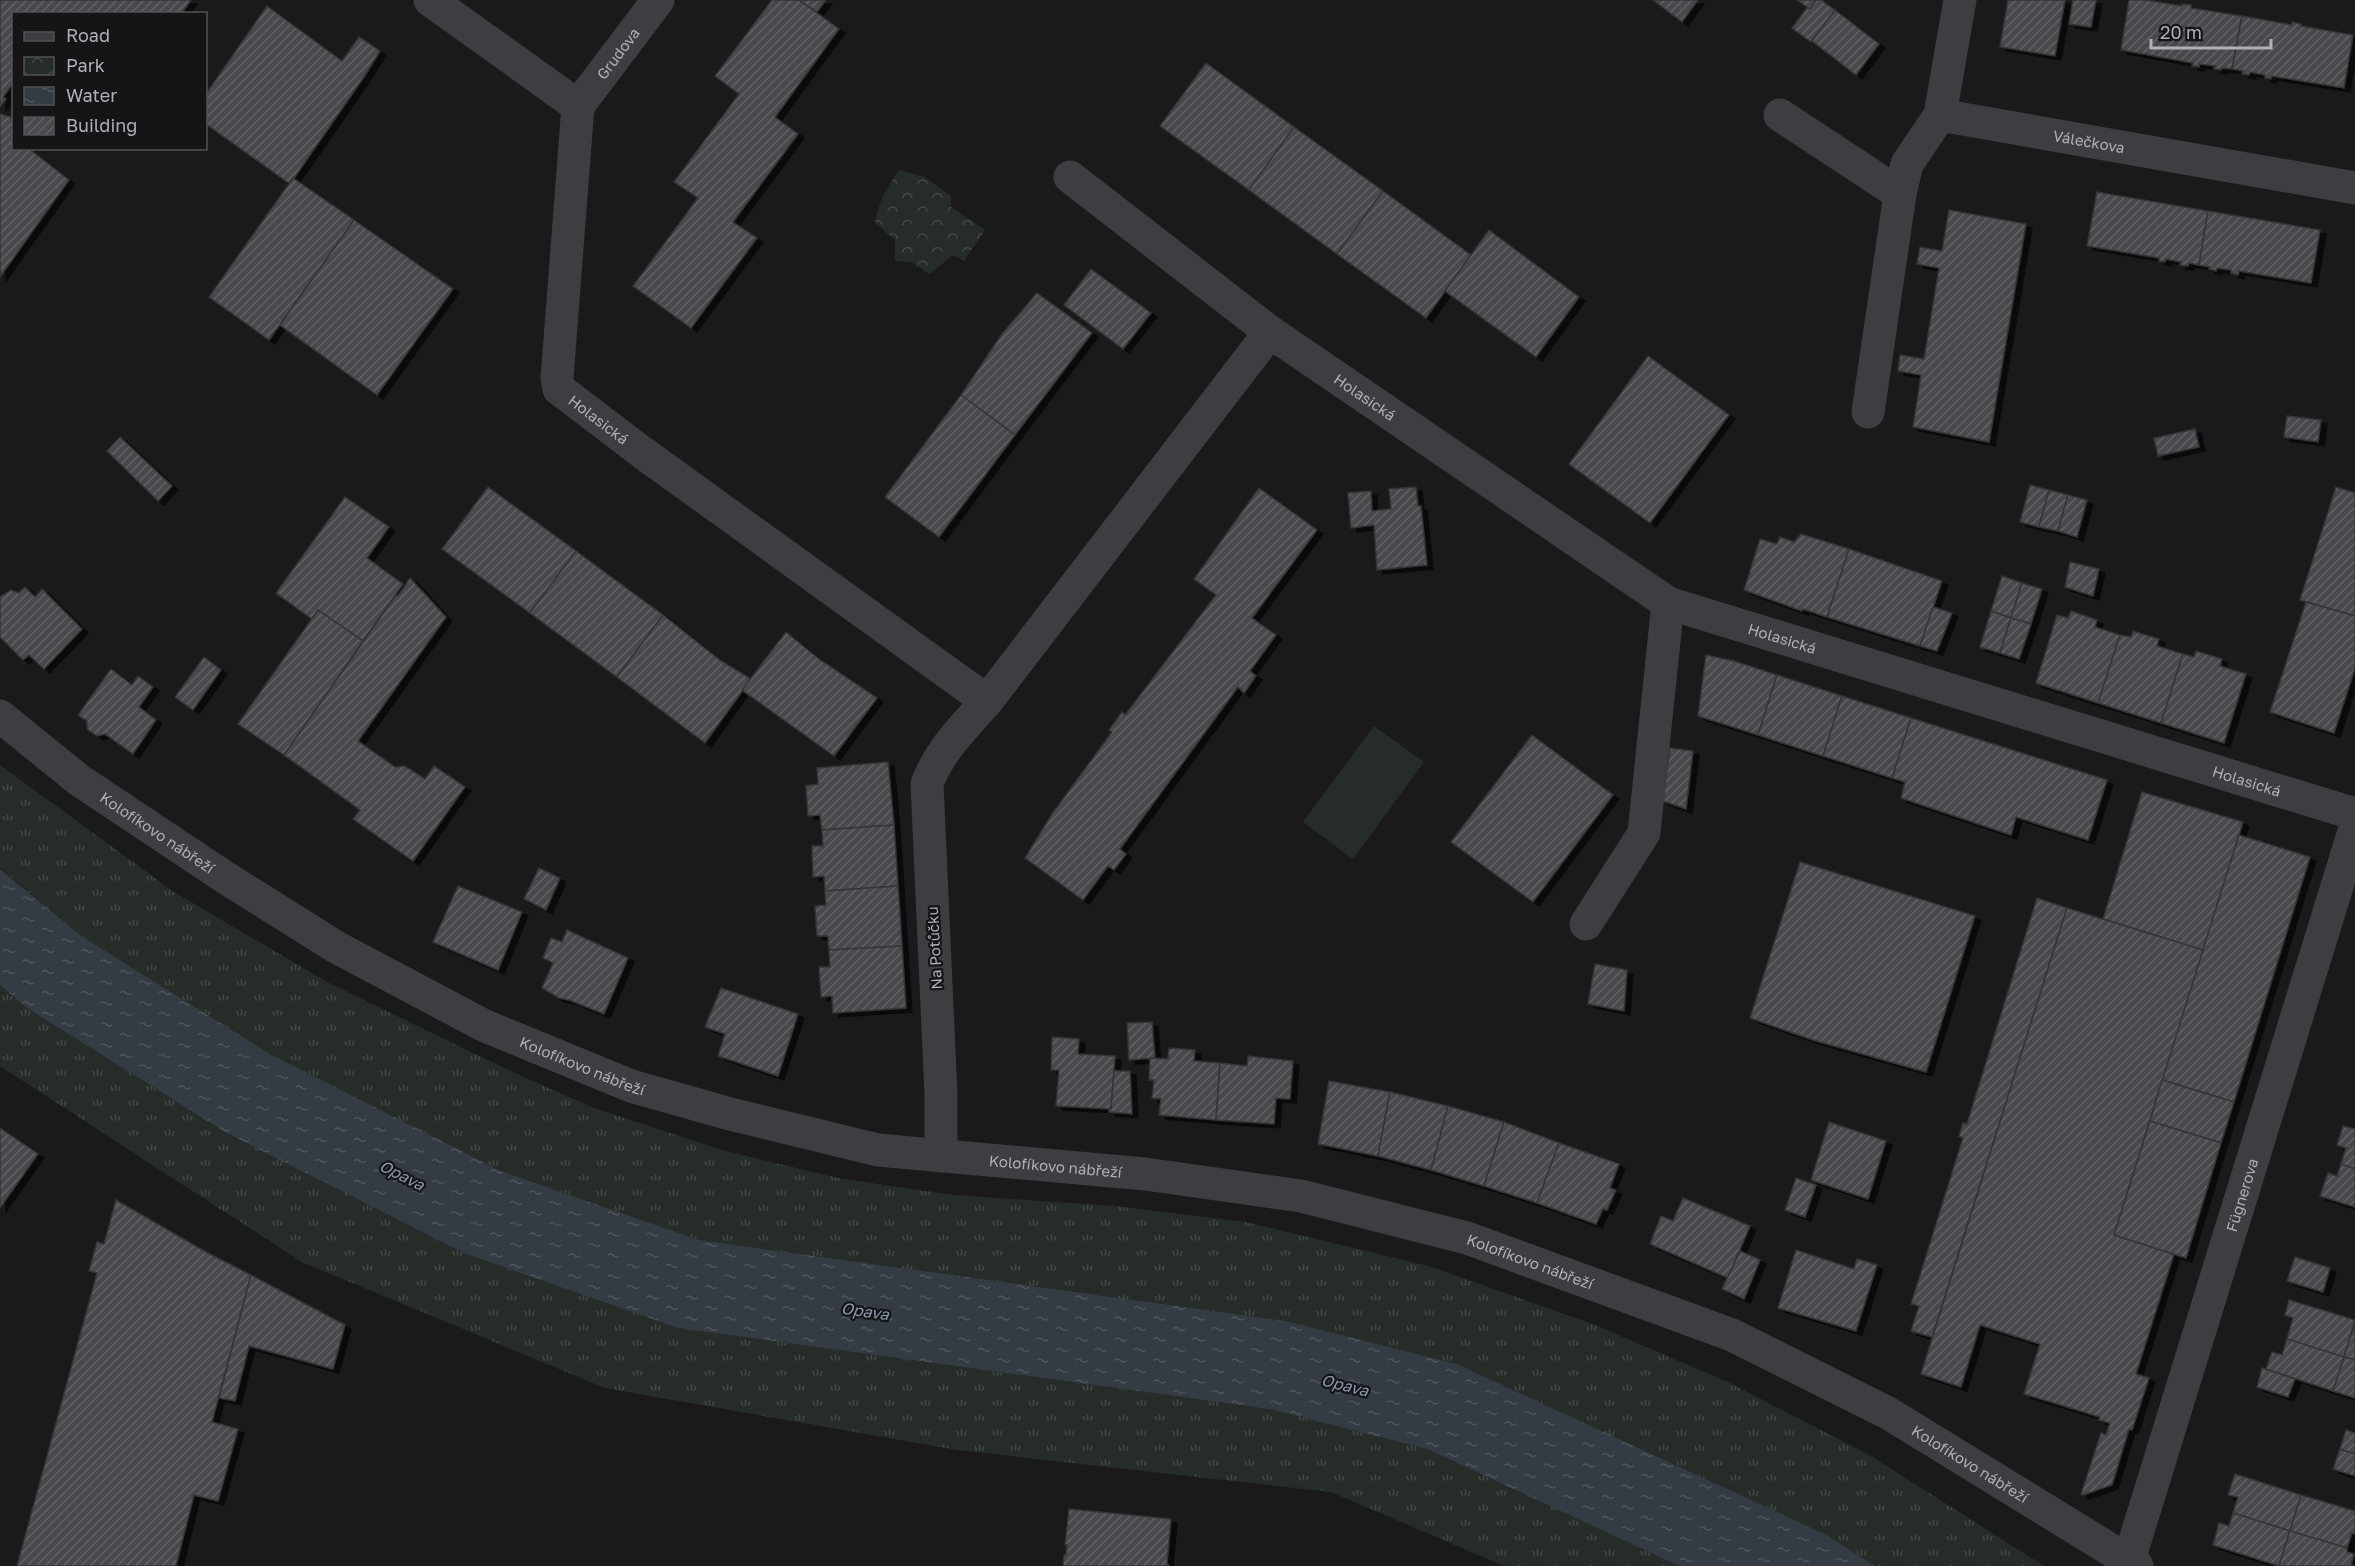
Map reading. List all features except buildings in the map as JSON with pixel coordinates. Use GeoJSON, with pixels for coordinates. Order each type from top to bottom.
{"type":"FeatureCollection","features":[{"type":"Feature","properties":{"kind":"street"},"geometry":{"type":"LineString","coordinates":[[430,0],[578,106]]}},
{"type":"Feature","properties":{"kind":"street","name":"Grudova"},"geometry":{"type":"LineString","coordinates":[[578,106],[658,0]]}},
{"type":"Feature","properties":{"kind":"street"},"geometry":{"type":"LineString","coordinates":[[1868,412],[1900,194],[1907,164],[1940,115],[1960,0]]}},
{"type":"Feature","properties":{"kind":"street","name":"Holasická"},"geometry":{"type":"LineString","coordinates":[[578,106],[557,378],[559,389],[643,453],[987,701]]}},
{"type":"Feature","properties":{"kind":"street"},"geometry":{"type":"LineString","coordinates":[[1780,115],[1900,194]]}},
{"type":"Feature","properties":{"kind":"street","name":"Válečkova"},"geometry":{"type":"LineString","coordinates":[[1940,115],[2355,188]]}},
{"type":"Feature","properties":{"kind":"street","name":"Holasická"},"geometry":{"type":"LineString","coordinates":[[1070,177],[1270,332],[1668,603],[2355,814]]}},
{"type":"Feature","properties":{"kind":"street"},"geometry":{"type":"LineString","coordinates":[[987,701],[1270,332]]}},
{"type":"Feature","properties":{"kind":"street"},"geometry":{"type":"LineString","coordinates":[[1586,924],[1644,833],[1668,603]]}},
{"type":"Feature","properties":{"kind":"street","name":"Na Potůčku"},"geometry":{"type":"LineString","coordinates":[[941,1156],[941,1095],[927,784],[934,765],[948,745],[987,701]]}},
{"type":"Feature","properties":{"kind":"street","name":"Kolofíkovo nábřeží"},"geometry":{"type":"LineString","coordinates":[[0,716],[79,780],[223,876],[336,947],[485,1026],[631,1086],[719,1111],[878,1150],[1144,1174],[1301,1196],[1467,1238],[1732,1335],[1888,1413],[2133,1563]]}},
{"type":"Feature","properties":{"kind":"street","name":"Fügnerova"},"geometry":{"type":"LineString","coordinates":[[2133,1563],[2355,828]]}},
{"type":"Feature","properties":{"kind":"green space"},"geometry":{"type":"Polygon","coordinates":[[[899,170],[924,177],[951,196],[951,207],[985,230],[964,261],[953,255],[929,274],[911,262],[895,261],[895,240],[875,223],[884,195],[899,170]]]}},
{"type":"Feature","properties":{"kind":"green space"},"geometry":{"type":"Polygon","coordinates":[[[1374,726],[1424,762],[1353,859],[1303,822],[1374,726]]]}},
{"type":"Feature","properties":{"kind":"green space"},"geometry":{"type":"Polygon","coordinates":[[[0,765],[174,892],[327,982],[506,1069],[594,1108],[722,1150],[838,1178],[953,1195],[1114,1206],[1246,1222],[1432,1267],[1595,1325],[1730,1383],[1871,1456],[2044,1566],[1875,1566],[1827,1535],[1457,1364],[1286,1321],[699,1240],[501,1171],[270,1054],[80,935],[0,868],[0,765]]]}},
{"type":"Feature","properties":{"kind":"green space"},"geometry":{"type":"Polygon","coordinates":[[[0,985],[27,1008],[225,1132],[466,1254],[678,1328],[1269,1409],[1427,1449],[1679,1566],[1504,1566],[1331,1492],[957,1450],[605,1388],[302,1262],[0,1066],[0,985]]]}},
{"type":"Feature","properties":{"kind":"water","name":"Opava"},"geometry":{"type":"Polygon","coordinates":[[[0,869],[80,935],[270,1054],[501,1171],[699,1240],[1286,1321],[1457,1364],[1827,1535],[1875,1566],[1679,1566],[1427,1449],[1269,1409],[678,1328],[466,1254],[225,1132],[27,1008],[0,985],[0,869]]]}}]}
